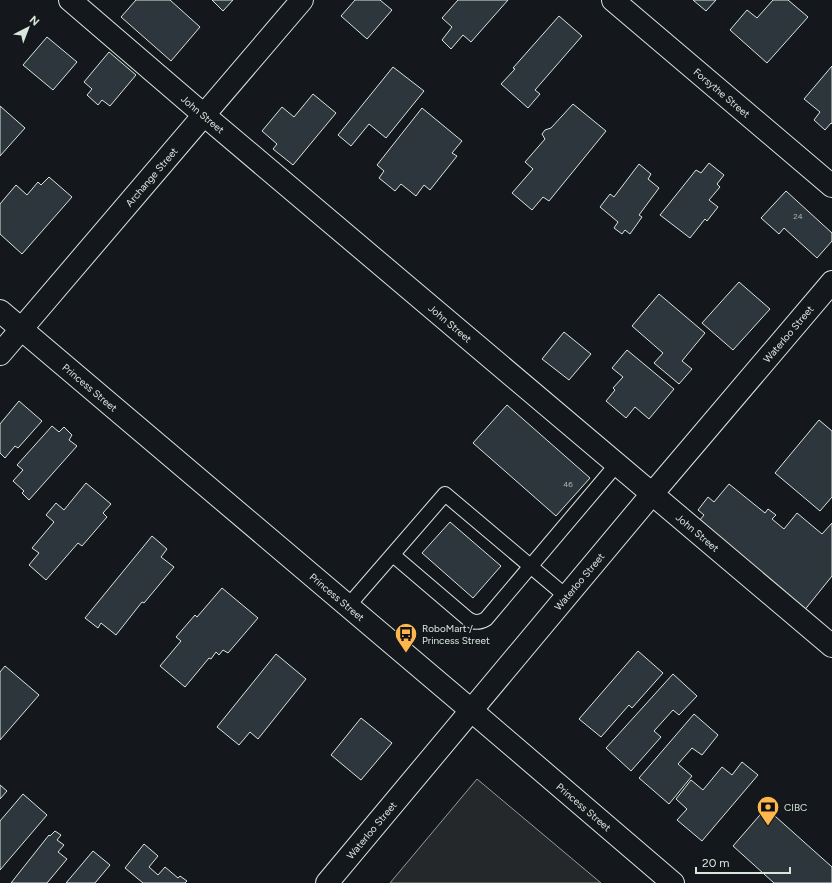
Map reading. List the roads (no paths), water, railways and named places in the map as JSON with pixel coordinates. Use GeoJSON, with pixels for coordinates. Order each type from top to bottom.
{"type":"FeatureCollection","features":[{"type":"Feature","properties":{"kind":"street","name":"John Street"},"geometry":{"type":"LineString","coordinates":[[70,0],[832,646]]}},
{"type":"Feature","properties":{"kind":"street","name":"Archange Street"},"geometry":{"type":"LineString","coordinates":[[0,354],[302,0]]}},
{"type":"Feature","properties":{"kind":"street","name":"Forsythe Street"},"geometry":{"type":"LineString","coordinates":[[613,0],[832,186]]}},
{"type":"Feature","properties":{"kind":"street","name":"Waterloo Street"},"geometry":{"type":"LineString","coordinates":[[331,882],[652,494],[832,282]]}},
{"type":"Feature","properties":{"kind":"street","name":"Princess Street"},"geometry":{"type":"LineString","coordinates":[[0,311],[674,883]]}},
{"type":"Feature","properties":{"kind":"lane"},"geometry":{"type":"LineString","coordinates":[[393,555],[468,619],[473,622],[480,622],[486,619],[617,464]]}},
{"type":"Feature","properties":{"kind":"lane"},"geometry":{"type":"LineString","coordinates":[[348,606],[445,494],[566,597]]}},
{"type":"Feature","properties":{"kind":"place","name":"RoboMart / Princess Street"},"geometry":{"type":"Point","coordinates":[406,654]}},
{"type":"Feature","properties":{"kind":"place","name":"CIBC"},"geometry":{"type":"Point","coordinates":[768,826]}}]}
